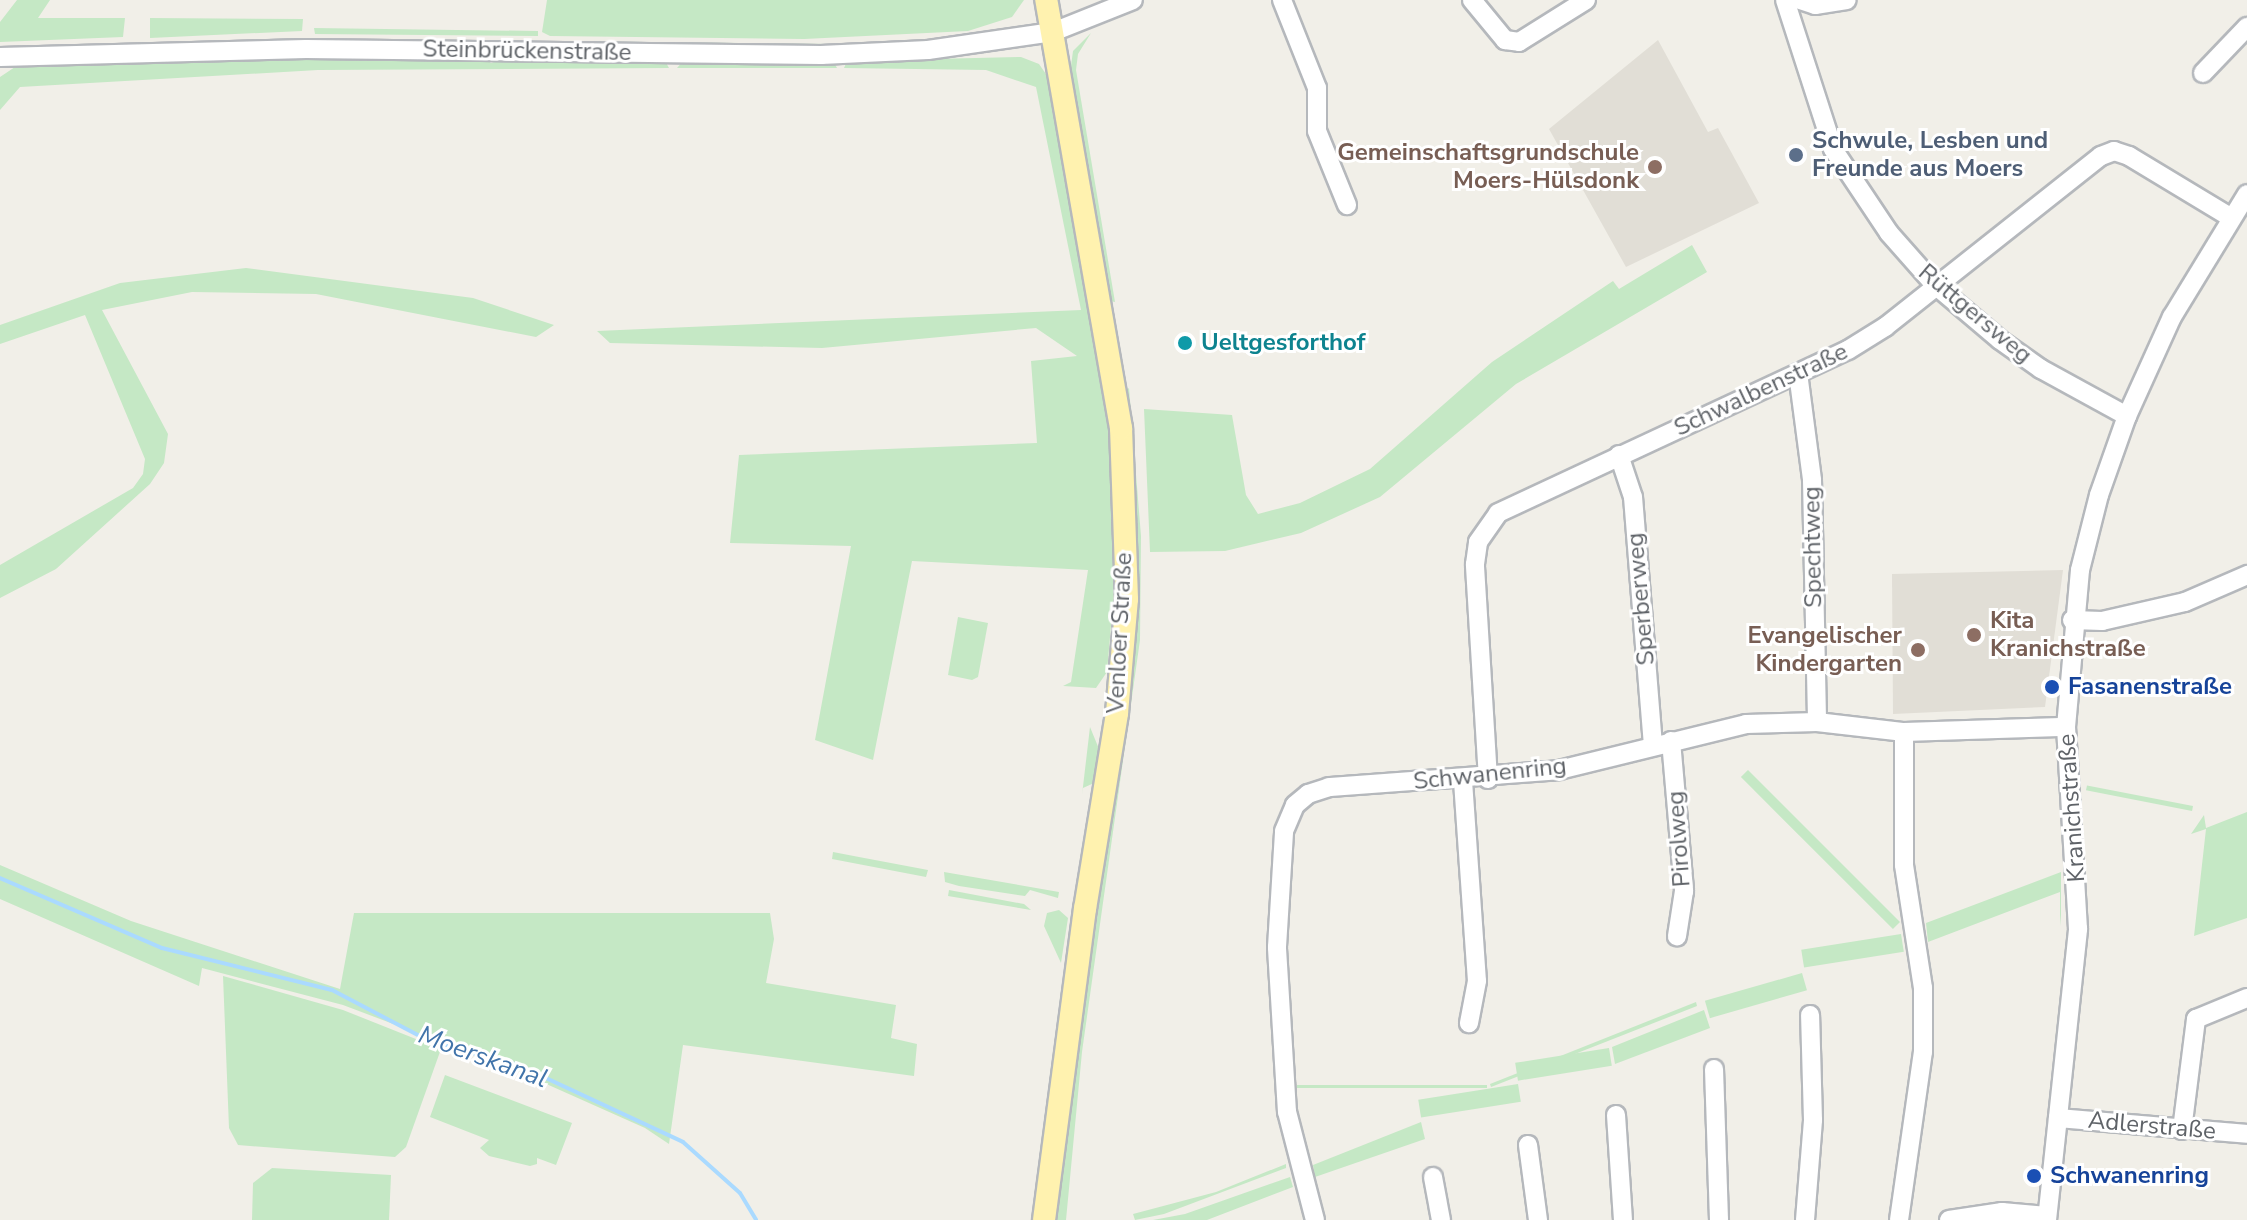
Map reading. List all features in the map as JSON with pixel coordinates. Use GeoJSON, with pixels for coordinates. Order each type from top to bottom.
{"type":"FeatureCollection","features":[{"type":"Feature","properties":{"kind":"main road","name":"Venloer Straße"},"geometry":{"type":"LineString","coordinates":[[1044,1220],[1085,909],[1117,713],[1127,599],[1121,428],[1046,0]]}},
{"type":"Feature","properties":{"kind":"street","name":"Steinbrückenstraße"},"geometry":{"type":"LineString","coordinates":[[0,57],[306,49],[821,55],[986,45],[1053,32],[1133,0]]}},
{"type":"Feature","properties":{"kind":"street"},"geometry":{"type":"LineString","coordinates":[[1282,0],[1317,88],[1314,111],[1347,205]]}},
{"type":"Feature","properties":{"kind":"street"},"geometry":{"type":"LineString","coordinates":[[1472,0],[1505,40],[1519,42],[1586,0]]}},
{"type":"Feature","properties":{"kind":"street","name":"Rüttgersweg"},"geometry":{"type":"LineString","coordinates":[[1785,0],[1833,149],[1889,233],[1935,285],[2041,369],[2127,416]]}},
{"type":"Feature","properties":{"kind":"street"},"geometry":{"type":"LineString","coordinates":[[1800,0],[1815,5],[1847,0]]}},
{"type":"Feature","properties":{"kind":"street"},"geometry":{"type":"LineString","coordinates":[[2203,73],[2247,27]]}},
{"type":"Feature","properties":{"kind":"street","name":"Schwalbenstraße"},"geometry":{"type":"LineString","coordinates":[[1488,779],[1475,564],[1478,542],[1498,513],[1798,373],[1885,327],[1935,285],[2114,151],[2230,217]]}},
{"type":"Feature","properties":{"kind":"street","name":"Kranichstraße"},"geometry":{"type":"LineString","coordinates":[[2047,1218],[2078,929],[2066,727],[2072,620],[2099,495],[2127,416],[2172,317],[2230,217],[2247,194]]}},
{"type":"Feature","properties":{"kind":"street","name":"Spechtweg"},"geometry":{"type":"LineString","coordinates":[[1798,373],[1812,480],[1817,722]]}},
{"type":"Feature","properties":{"kind":"street","name":"Sperberweg"},"geometry":{"type":"LineString","coordinates":[[1619,455],[1633,497],[1662,744]]}},
{"type":"Feature","properties":{"kind":"street"},"geometry":{"type":"LineString","coordinates":[[2072,620],[2102,621],[2185,602],[2247,575]]}},
{"type":"Feature","properties":{"kind":"street","name":"Schwanenring"},"geometry":{"type":"LineString","coordinates":[[1315,1220],[1287,1112],[1282,1061],[1278,885],[1289,816],[1308,794],[1329,787],[1463,781],[1559,770],[1746,724],[1817,722],[1904,732],[2066,727]]}},
{"type":"Feature","properties":{"kind":"street"},"geometry":{"type":"LineString","coordinates":[[1899,1220],[1923,1052],[1923,988],[1904,865],[1904,732]]}},
{"type":"Feature","properties":{"kind":"street","name":"Pirolweg"},"geometry":{"type":"LineString","coordinates":[[1662,744],[1684,891],[1677,936]]}},
{"type":"Feature","properties":{"kind":"street"},"geometry":{"type":"LineString","coordinates":[[1463,781],[1477,981],[1469,1023]]}},
{"type":"Feature","properties":{"kind":"street"},"geometry":{"type":"LineString","coordinates":[[2182,1130],[2196,1019],[2247,998]]}},
{"type":"Feature","properties":{"kind":"street"},"geometry":{"type":"LineString","coordinates":[[1805,1220],[1813,1120],[1810,1015]]}},
{"type":"Feature","properties":{"kind":"street"},"geometry":{"type":"LineString","coordinates":[[1714,1069],[1719,1220]]}},
{"type":"Feature","properties":{"kind":"street"},"geometry":{"type":"LineString","coordinates":[[1616,1115],[1623,1220]]}},
{"type":"Feature","properties":{"kind":"street","name":"Adlerstraße"},"geometry":{"type":"LineString","coordinates":[[2058,1118],[2247,1134]]}},
{"type":"Feature","properties":{"kind":"street"},"geometry":{"type":"LineString","coordinates":[[1528,1145],[1538,1220]]}},
{"type":"Feature","properties":{"kind":"street"},"geometry":{"type":"LineString","coordinates":[[1433,1177],[1441,1220]]}},
{"type":"Feature","properties":{"kind":"street"},"geometry":{"type":"LineString","coordinates":[[1949,1220],[1975,1213],[2047,1218]]}},
{"type":"Feature","properties":{"kind":"shaded area","name":"Gemeinschaftsgrundschule Moers-Hülsdonk"},"geometry":{"type":"Polygon","coordinates":[[[1658,40],[1708,132],[1718,128],[1759,203],[1626,267],[1549,129],[1658,40]]]}},
{"type":"Feature","properties":{"kind":"shaded area","name":"Kita Kranichstraße"},"geometry":{"type":"Polygon","coordinates":[[[2063,570],[2045,707],[1893,714],[1892,574],[2063,570]]]}},
{"type":"Feature","properties":{"kind":"green space"},"geometry":{"type":"Polygon","coordinates":[[[17,0],[50,0],[38,18],[125,18],[123,37],[0,42],[0,22],[17,0]]]}},
{"type":"Feature","properties":{"kind":"green space"},"geometry":{"type":"Polygon","coordinates":[[[547,0],[1024,0],[1012,17],[968,31],[804,39],[550,36],[542,32],[547,0]]]}},
{"type":"Feature","properties":{"kind":"green space"},"geometry":{"type":"Polygon","coordinates":[[[150,18],[303,19],[302,31],[150,38],[150,18]]]}},
{"type":"Feature","properties":{"kind":"green space"},"geometry":{"type":"Polygon","coordinates":[[[314,28],[538,31],[538,36],[315,34],[314,28]]]}},
{"type":"Feature","properties":{"kind":"green space"},"geometry":{"type":"Polygon","coordinates":[[[1091,33],[1078,54],[1076,70],[1115,302],[1110,301],[1071,66],[1073,51],[1091,33]]]}},
{"type":"Feature","properties":{"kind":"green space"},"geometry":{"type":"Polygon","coordinates":[[[552,41],[836,44],[905,41],[825,48],[552,41]]]}},
{"type":"Feature","properties":{"kind":"green space"},"geometry":{"type":"Polygon","coordinates":[[[314,57],[485,58],[491,63],[506,58],[664,59],[669,68],[318,70],[20,87],[0,110],[0,77],[15,67],[314,57]]]}},
{"type":"Feature","properties":{"kind":"green space"},"geometry":{"type":"Polygon","coordinates":[[[1021,57],[1039,64],[1048,77],[1108,405],[1116,567],[1107,672],[1096,688],[1063,686],[1071,682],[1088,570],[912,561],[873,760],[815,740],[851,546],[730,543],[739,455],[1037,443],[1031,361],[1077,356],[1036,328],[822,348],[610,343],[597,331],[1081,310],[1036,87],[986,70],[844,68],[847,61],[1021,57]]]}},
{"type":"Feature","properties":{"kind":"green space"},"geometry":{"type":"Polygon","coordinates":[[[684,60],[833,61],[837,68],[677,68],[684,60]]]}},
{"type":"Feature","properties":{"kind":"green space"},"geometry":{"type":"Polygon","coordinates":[[[1692,245],[1707,272],[1516,384],[1380,497],[1301,533],[1225,551],[1150,552],[1144,409],[1232,415],[1246,495],[1258,514],[1300,503],[1370,469],[1492,362],[1613,281],[1619,289],[1692,245]]]}},
{"type":"Feature","properties":{"kind":"green space"},"geometry":{"type":"Polygon","coordinates":[[[246,268],[473,298],[554,325],[536,337],[316,294],[192,292],[102,310],[168,434],[164,463],[150,484],[56,569],[0,598],[0,565],[133,488],[143,474],[145,459],[85,315],[0,344],[0,325],[120,283],[246,268]]]}},
{"type":"Feature","properties":{"kind":"green space"},"geometry":{"type":"Polygon","coordinates":[[[1129,388],[1141,536],[1140,640],[1082,1052],[1066,1220],[1056,1220],[1134,647],[1136,531],[1125,391],[1129,388]]]}},
{"type":"Feature","properties":{"kind":"green space"},"geometry":{"type":"Polygon","coordinates":[[[958,617],[988,623],[978,677],[972,680],[948,675],[958,617]]]}},
{"type":"Feature","properties":{"kind":"green space"},"geometry":{"type":"Polygon","coordinates":[[[1090,727],[1099,749],[1094,783],[1083,788],[1082,795],[1090,727]]]}},
{"type":"Feature","properties":{"kind":"green space"},"geometry":{"type":"Polygon","coordinates":[[[1748,770],[1900,922],[1893,929],[1741,777],[1748,770]]]}},
{"type":"Feature","properties":{"kind":"green space"},"geometry":{"type":"Polygon","coordinates":[[[2087,785],[2193,806],[2192,811],[2086,790],[2087,785]]]}},
{"type":"Feature","properties":{"kind":"green space"},"geometry":{"type":"Polygon","coordinates":[[[2247,812],[2247,918],[2194,936],[2206,829],[2191,834],[2204,815],[2206,828],[2247,812]]]}},
{"type":"Feature","properties":{"kind":"green space"},"geometry":{"type":"Polygon","coordinates":[[[833,852],[928,870],[926,877],[832,859],[833,852]]]}},
{"type":"Feature","properties":{"kind":"green space"},"geometry":{"type":"Polygon","coordinates":[[[0,865],[131,921],[340,989],[354,913],[770,913],[774,939],[766,983],[896,1005],[891,1038],[917,1044],[914,1076],[683,1045],[669,1144],[645,1128],[515,1070],[343,1005],[202,968],[199,986],[0,899],[0,865]]]}},
{"type":"Feature","properties":{"kind":"green space"},"geometry":{"type":"Polygon","coordinates":[[[944,872],[1059,892],[1058,898],[1030,890],[1025,896],[959,886],[945,882],[944,872]]]}},
{"type":"Feature","properties":{"kind":"green space"},"geometry":{"type":"Polygon","coordinates":[[[2061,872],[2060,926],[2060,892],[1928,942],[1926,923],[2061,872]]]}},
{"type":"Feature","properties":{"kind":"green space"},"geometry":{"type":"Polygon","coordinates":[[[949,890],[1024,904],[1031,910],[948,896],[949,890]]]}},
{"type":"Feature","properties":{"kind":"green space"},"geometry":{"type":"Polygon","coordinates":[[[1059,910],[1068,918],[1061,963],[1044,926],[1047,913],[1059,910]]]}},
{"type":"Feature","properties":{"kind":"green space"},"geometry":{"type":"Polygon","coordinates":[[[1901,934],[1904,952],[1804,968],[1801,950],[1901,934]]]}},
{"type":"Feature","properties":{"kind":"green space"},"geometry":{"type":"Polygon","coordinates":[[[1802,973],[1807,990],[1710,1018],[1705,1001],[1802,973]]]}},
{"type":"Feature","properties":{"kind":"green space"},"geometry":{"type":"Polygon","coordinates":[[[223,976],[343,1010],[441,1049],[406,1147],[395,1157],[238,1145],[229,1128],[223,976]]]}},
{"type":"Feature","properties":{"kind":"green space"},"geometry":{"type":"Polygon","coordinates":[[[1696,1002],[1697,1006],[1491,1087],[1490,1084],[1696,1002]]]}},
{"type":"Feature","properties":{"kind":"green space"},"geometry":{"type":"Polygon","coordinates":[[[1704,1010],[1710,1028],[1615,1064],[1612,1047],[1704,1010]]]}},
{"type":"Feature","properties":{"kind":"green space"},"geometry":{"type":"Polygon","coordinates":[[[1609,1048],[1612,1066],[1518,1081],[1515,1063],[1609,1048]]]}},
{"type":"Feature","properties":{"kind":"green space"},"geometry":{"type":"Polygon","coordinates":[[[445,1075],[572,1123],[556,1165],[537,1158],[537,1164],[530,1166],[489,1156],[480,1148],[489,1140],[430,1117],[445,1075]]]}},
{"type":"Feature","properties":{"kind":"green space"},"geometry":{"type":"Polygon","coordinates":[[[1518,1084],[1521,1102],[1421,1118],[1418,1100],[1518,1084]]]}},
{"type":"Feature","properties":{"kind":"green space"},"geometry":{"type":"Polygon","coordinates":[[[1297,1085],[1487,1085],[1487,1088],[1297,1088],[1297,1085]]]}},
{"type":"Feature","properties":{"kind":"green space"},"geometry":{"type":"Polygon","coordinates":[[[1421,1122],[1425,1139],[1315,1177],[1313,1165],[1421,1122]]]}},
{"type":"Feature","properties":{"kind":"green space"},"geometry":{"type":"Polygon","coordinates":[[[1286,1164],[1286,1168],[1164,1214],[1135,1220],[1133,1214],[1216,1192],[1286,1164]]]}},
{"type":"Feature","properties":{"kind":"green space"},"geometry":{"type":"Polygon","coordinates":[[[272,1168],[391,1175],[389,1220],[252,1220],[253,1183],[272,1168]]]}},
{"type":"Feature","properties":{"kind":"green space"},"geometry":{"type":"Polygon","coordinates":[[[1290,1177],[1293,1187],[1207,1220],[1153,1220],[1185,1214],[1290,1177]]]}},
{"type":"Feature","properties":{"kind":"waterway","name":"Moerskanal"},"geometry":{"type":"LineString","coordinates":[[0,878],[162,948],[332,990],[431,1042],[518,1065],[683,1142],[740,1193],[756,1220]]}},
{"type":"Feature","properties":{"kind":"place","name":"Schwule, Lesben und Freunde aus Moers"},"geometry":{"type":"Point","coordinates":[1796,155]}},
{"type":"Feature","properties":{"kind":"place","name":"Gemeinschaftsgrundschule Moers-Hülsdonk"},"geometry":{"type":"Point","coordinates":[1655,167]}},
{"type":"Feature","properties":{"kind":"place","name":"Ueltgesforthof"},"geometry":{"type":"Point","coordinates":[1185,343]}},
{"type":"Feature","properties":{"kind":"place","name":"Kita Kranichstraße"},"geometry":{"type":"Point","coordinates":[1974,635]}},
{"type":"Feature","properties":{"kind":"place","name":"Evangelischer Kindergarten"},"geometry":{"type":"Point","coordinates":[1918,650]}},
{"type":"Feature","properties":{"kind":"place","name":"Fasanenstraße"},"geometry":{"type":"Point","coordinates":[2052,687]}},
{"type":"Feature","properties":{"kind":"place","name":"Schwanenring"},"geometry":{"type":"Point","coordinates":[2034,1176]}}]}
